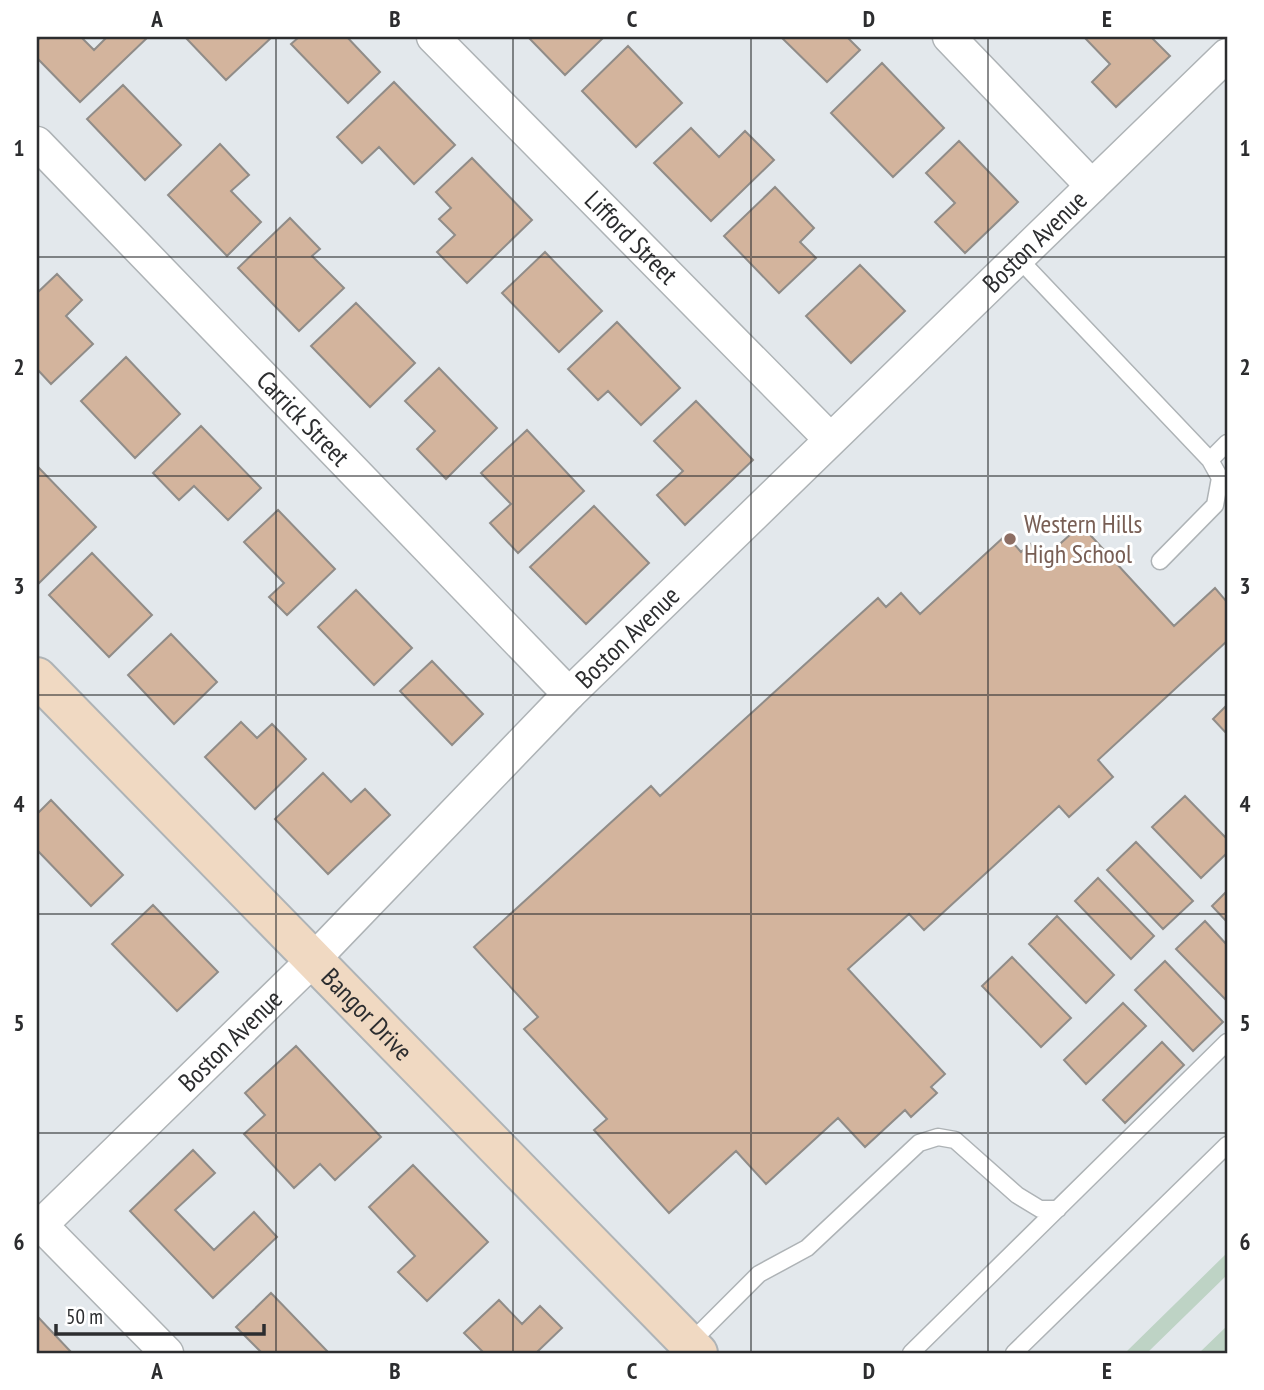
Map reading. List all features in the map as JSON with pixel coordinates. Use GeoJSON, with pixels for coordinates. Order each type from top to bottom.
{"type":"FeatureCollection","features":[{"type":"Feature","properties":{"kind":"street","name":"Lifford Street"},"geometry":{"type":"LineString","coordinates":[[433,37],[830,439]]}},
{"type":"Feature","properties":{"kind":"street"},"geometry":{"type":"LineString","coordinates":[[949,37],[1092,186]]}},
{"type":"Feature","properties":{"kind":"street","name":"Boston Avenue"},"geometry":{"type":"LineString","coordinates":[[39,1227],[314,958],[569,694],[1227,55]]}},
{"type":"Feature","properties":{"kind":"street","name":"Carrick Street"},"geometry":{"type":"LineString","coordinates":[[37,142],[569,694]]}},
{"type":"Feature","properties":{"kind":"street","name":"Bangor Drive"},"geometry":{"type":"LineString","coordinates":[[37,677],[693,1348]]}},
{"type":"Feature","properties":{"kind":"street"},"geometry":{"type":"LineString","coordinates":[[39,1227],[167,1353]]}},
{"type":"Feature","properties":{"kind":"lane"},"geometry":{"type":"LineString","coordinates":[[1018,258],[1210,460],[1220,478],[1215,505],[1160,561]]}},
{"type":"Feature","properties":{"kind":"lane"},"geometry":{"type":"LineString","coordinates":[[1210,460],[1227,443]]}},
{"type":"Feature","properties":{"kind":"lane"},"geometry":{"type":"LineString","coordinates":[[911,1353],[1227,1042]]}},
{"type":"Feature","properties":{"kind":"lane"},"geometry":{"type":"LineString","coordinates":[[693,1348],[759,1274],[807,1248],[919,1143],[938,1137],[954,1140],[1017,1195],[1040,1209],[1058,1209]]}},
{"type":"Feature","properties":{"kind":"lane"},"geometry":{"type":"LineString","coordinates":[[1014,1353],[1227,1145]]}},
{"type":"Feature","properties":{"kind":"green space"},"geometry":{"type":"Polygon","coordinates":[[[1227,1253],[1227,1275],[1147,1353],[1125,1353],[1227,1253]]]}},
{"type":"Feature","properties":{"kind":"green space"},"geometry":{"type":"Polygon","coordinates":[[[1227,1326],[1227,1353],[1199,1353],[1227,1326]]]}},
{"type":"Feature","properties":{"kind":"building"},"geometry":{"type":"Polygon","coordinates":[[[41,37],[81,37],[94,50],[107,37],[148,37],[80,102],[37,58],[37,41],[41,37]]]}},
{"type":"Feature","properties":{"kind":"building"},"geometry":{"type":"Polygon","coordinates":[[[185,37],[272,37],[226,80],[185,37]]]}},
{"type":"Feature","properties":{"kind":"building"},"geometry":{"type":"Polygon","coordinates":[[[299,37],[347,37],[380,72],[348,103],[291,44],[299,37]]]}},
{"type":"Feature","properties":{"kind":"building"},"geometry":{"type":"Polygon","coordinates":[[[528,37],[604,37],[565,75],[528,37]]]}},
{"type":"Feature","properties":{"kind":"building"},"geometry":{"type":"Polygon","coordinates":[[[781,37],[847,37],[860,50],[827,82],[781,37]]]}},
{"type":"Feature","properties":{"kind":"building"},"geometry":{"type":"Polygon","coordinates":[[[1084,37],[1151,37],[1170,56],[1116,107],[1092,82],[1110,64],[1084,37]]]}},
{"type":"Feature","properties":{"kind":"building"},"geometry":{"type":"Polygon","coordinates":[[[628,46],[682,103],[636,147],[582,91],[628,46]]]}},
{"type":"Feature","properties":{"kind":"building"},"geometry":{"type":"Polygon","coordinates":[[[882,63],[944,128],[893,177],[831,113],[882,63]]]}},
{"type":"Feature","properties":{"kind":"building"},"geometry":{"type":"Polygon","coordinates":[[[394,82],[455,145],[414,184],[379,147],[362,163],[337,137],[394,82]]]}},
{"type":"Feature","properties":{"kind":"building"},"geometry":{"type":"Polygon","coordinates":[[[123,85],[181,145],[145,180],[87,119],[123,85]]]}},
{"type":"Feature","properties":{"kind":"building"},"geometry":{"type":"Polygon","coordinates":[[[691,128],[719,157],[745,131],[774,160],[711,221],[654,163],[691,128]]]}},
{"type":"Feature","properties":{"kind":"building"},"geometry":{"type":"Polygon","coordinates":[[[959,141],[1018,202],[965,253],[935,222],[955,203],[926,173],[959,141]]]}},
{"type":"Feature","properties":{"kind":"building"},"geometry":{"type":"Polygon","coordinates":[[[220,144],[249,175],[231,191],[261,222],[227,256],[168,195],[220,144]]]}},
{"type":"Feature","properties":{"kind":"building"},"geometry":{"type":"Polygon","coordinates":[[[472,158],[532,220],[467,283],[437,252],[455,235],[439,219],[451,208],[436,192],[472,158]]]}},
{"type":"Feature","properties":{"kind":"building"},"geometry":{"type":"Polygon","coordinates":[[[775,187],[814,228],[800,242],[816,258],[779,293],[724,236],[775,187]]]}},
{"type":"Feature","properties":{"kind":"building"},"geometry":{"type":"Polygon","coordinates":[[[290,218],[320,249],[312,256],[344,288],[299,331],[238,268],[290,218]]]}},
{"type":"Feature","properties":{"kind":"building"},"geometry":{"type":"Polygon","coordinates":[[[545,252],[602,311],[559,352],[502,293],[545,252]]]}},
{"type":"Feature","properties":{"kind":"building"},"geometry":{"type":"Polygon","coordinates":[[[860,265],[905,311],[851,363],[806,316],[860,265]]]}},
{"type":"Feature","properties":{"kind":"building"},"geometry":{"type":"Polygon","coordinates":[[[57,274],[82,300],[66,316],[93,344],[51,384],[37,369],[37,293],[57,274]]]}},
{"type":"Feature","properties":{"kind":"building"},"geometry":{"type":"Polygon","coordinates":[[[356,303],[415,363],[370,407],[311,346],[356,303]]]}},
{"type":"Feature","properties":{"kind":"building"},"geometry":{"type":"Polygon","coordinates":[[[617,322],[680,388],[641,425],[608,391],[598,400],[568,369],[617,322]]]}},
{"type":"Feature","properties":{"kind":"building"},"geometry":{"type":"Polygon","coordinates":[[[126,357],[180,414],[135,458],[81,401],[126,357]]]}},
{"type":"Feature","properties":{"kind":"building"},"geometry":{"type":"Polygon","coordinates":[[[439,368],[497,428],[446,479],[417,449],[435,431],[405,401],[439,368]]]}},
{"type":"Feature","properties":{"kind":"building"},"geometry":{"type":"Polygon","coordinates":[[[696,401],[753,460],[685,525],[657,495],[683,471],[654,441],[696,401]]]}},
{"type":"Feature","properties":{"kind":"building"},"geometry":{"type":"Polygon","coordinates":[[[201,426],[261,488],[228,520],[194,486],[179,500],[153,473],[201,426]]]}},
{"type":"Feature","properties":{"kind":"building"},"geometry":{"type":"Polygon","coordinates":[[[527,430],[584,491],[518,553],[490,523],[511,504],[481,473],[527,430]]]}},
{"type":"Feature","properties":{"kind":"building"},"geometry":{"type":"Polygon","coordinates":[[[39,468],[96,527],[37,585],[37,470],[39,468]]]}},
{"type":"Feature","properties":{"kind":"building"},"geometry":{"type":"Polygon","coordinates":[[[594,506],[649,563],[586,624],[530,567],[594,506]]]}},
{"type":"Feature","properties":{"kind":"building"},"geometry":{"type":"Polygon","coordinates":[[[278,510],[335,569],[287,615],[269,597],[284,583],[244,542],[278,510]]]}},
{"type":"Feature","properties":{"kind":"building"},"geometry":{"type":"Polygon","coordinates":[[[1081,525],[1174,626],[1215,588],[1227,602],[1227,641],[1098,760],[1113,777],[1069,817],[1059,806],[924,930],[909,914],[848,969],[945,1074],[931,1087],[937,1093],[911,1117],[905,1110],[865,1147],[838,1118],[766,1184],[736,1151],[669,1213],[594,1130],[607,1119],[524,1029],[538,1017],[474,947],[651,786],[660,796],[878,598],[886,607],[901,593],[920,614],[1006,535],[1021,552],[1030,544],[1043,559],[1081,525]]]}},
{"type":"Feature","properties":{"kind":"building"},"geometry":{"type":"Polygon","coordinates":[[[92,553],[152,615],[109,657],[49,595],[92,553]]]}},
{"type":"Feature","properties":{"kind":"building"},"geometry":{"type":"Polygon","coordinates":[[[356,590],[412,648],[374,685],[318,627],[356,590]]]}},
{"type":"Feature","properties":{"kind":"building"},"geometry":{"type":"Polygon","coordinates":[[[171,634],[217,682],[174,724],[128,675],[171,634]]]}},
{"type":"Feature","properties":{"kind":"building"},"geometry":{"type":"Polygon","coordinates":[[[432,661],[483,714],[452,745],[400,691],[432,661]]]}},
{"type":"Feature","properties":{"kind":"building"},"geometry":{"type":"Polygon","coordinates":[[[1227,705],[1227,734],[1213,719],[1227,705]]]}},
{"type":"Feature","properties":{"kind":"building"},"geometry":{"type":"Polygon","coordinates":[[[241,722],[257,738],[272,724],[306,759],[255,809],[205,757],[241,722]]]}},
{"type":"Feature","properties":{"kind":"building"},"geometry":{"type":"Polygon","coordinates":[[[323,773],[351,802],[365,789],[390,815],[328,874],[275,819],[323,773]]]}},
{"type":"Feature","properties":{"kind":"building"},"geometry":{"type":"Polygon","coordinates":[[[1185,796],[1227,839],[1227,853],[1201,878],[1152,827],[1185,796]]]}},
{"type":"Feature","properties":{"kind":"building"},"geometry":{"type":"Polygon","coordinates":[[[51,800],[123,875],[91,906],[37,850],[37,814],[51,800]]]}},
{"type":"Feature","properties":{"kind":"building"},"geometry":{"type":"Polygon","coordinates":[[[1136,842],[1193,901],[1163,929],[1107,870],[1136,842]]]}},
{"type":"Feature","properties":{"kind":"building"},"geometry":{"type":"Polygon","coordinates":[[[1098,878],[1154,936],[1131,959],[1075,901],[1098,878]]]}},
{"type":"Feature","properties":{"kind":"building"},"geometry":{"type":"Polygon","coordinates":[[[1227,891],[1227,922],[1212,906],[1227,891]]]}},
{"type":"Feature","properties":{"kind":"building"},"geometry":{"type":"Polygon","coordinates":[[[153,905],[218,972],[177,1011],[112,944],[153,905]]]}},
{"type":"Feature","properties":{"kind":"building"},"geometry":{"type":"Polygon","coordinates":[[[1057,916],[1114,975],[1086,1003],[1029,944],[1057,916]]]}},
{"type":"Feature","properties":{"kind":"building"},"geometry":{"type":"Polygon","coordinates":[[[1205,921],[1227,945],[1227,1001],[1176,949],[1205,921]]]}},
{"type":"Feature","properties":{"kind":"building"},"geometry":{"type":"Polygon","coordinates":[[[1012,957],[1071,1018],[1041,1047],[982,986],[1012,957]]]}},
{"type":"Feature","properties":{"kind":"building"},"geometry":{"type":"Polygon","coordinates":[[[1165,961],[1223,1022],[1193,1051],[1135,990],[1165,961]]]}},
{"type":"Feature","properties":{"kind":"building"},"geometry":{"type":"Polygon","coordinates":[[[1123,1003],[1146,1026],[1086,1084],[1064,1060],[1123,1003]]]}},
{"type":"Feature","properties":{"kind":"building"},"geometry":{"type":"Polygon","coordinates":[[[1162,1042],[1184,1065],[1125,1123],[1103,1100],[1162,1042]]]}},
{"type":"Feature","properties":{"kind":"building"},"geometry":{"type":"Polygon","coordinates":[[[296,1046],[381,1137],[335,1180],[320,1164],[294,1188],[244,1134],[265,1115],[245,1093],[296,1046]]]}},
{"type":"Feature","properties":{"kind":"building"},"geometry":{"type":"Polygon","coordinates":[[[193,1150],[215,1173],[175,1210],[214,1250],[254,1212],[277,1237],[213,1298],[130,1211],[193,1150]]]}},
{"type":"Feature","properties":{"kind":"building"},"geometry":{"type":"Polygon","coordinates":[[[413,1165],[488,1242],[427,1301],[398,1272],[415,1256],[369,1207],[413,1165]]]}},
{"type":"Feature","properties":{"kind":"building"},"geometry":{"type":"Polygon","coordinates":[[[271,1293],[329,1353],[262,1353],[236,1327],[271,1293]]]}},
{"type":"Feature","properties":{"kind":"building"},"geometry":{"type":"Polygon","coordinates":[[[499,1300],[522,1324],[540,1306],[562,1328],[536,1353],[484,1353],[464,1333],[499,1300]]]}},
{"type":"Feature","properties":{"kind":"building"},"geometry":{"type":"Polygon","coordinates":[[[37,1316],[72,1353],[37,1353],[37,1316]]]}},
{"type":"Feature","properties":{"kind":"place","name":"Western Hills High School"},"geometry":{"type":"Point","coordinates":[1010,539]}}]}
